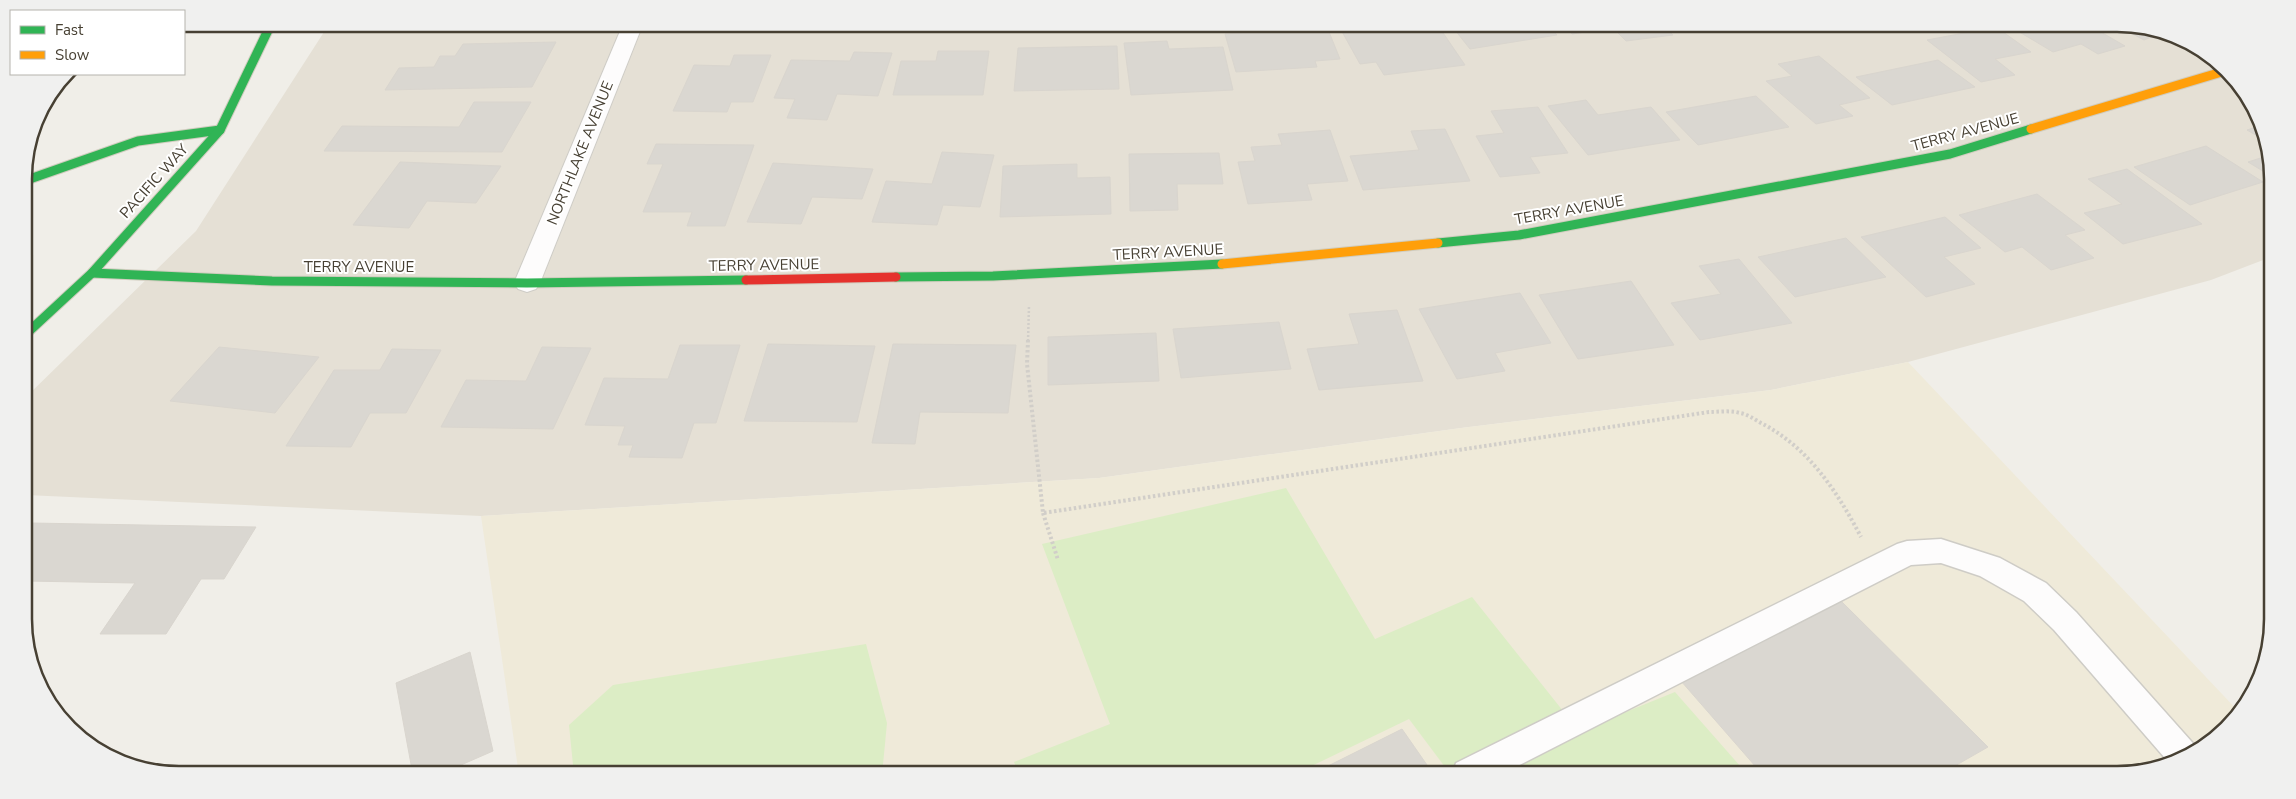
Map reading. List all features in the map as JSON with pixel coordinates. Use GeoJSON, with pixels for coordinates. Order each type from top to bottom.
{"type":"FeatureCollection","features":[{"type":"Feature","properties":{"kind":"street","name":"PACIFIC WAY"},"geometry":{"type":"LineString","coordinates":[[33,328],[92,273],[220,130],[267,32]]}},
{"type":"Feature","properties":{"kind":"street","name":"NORTHLAKE AVENUE"},"geometry":{"type":"LineString","coordinates":[[527,283],[630,32]]}},
{"type":"Feature","properties":{"kind":"street","name":"TERRY AVENUE"},"geometry":{"type":"LineString","coordinates":[[92,273],[272,281],[527,283],[1030,274],[1229,264],[1519,235],[1950,154],[2217,73]]}},
{"type":"Feature","properties":{"kind":"street"},"geometry":{"type":"LineString","coordinates":[[33,178],[138,140],[220,130]]}},
{"type":"Feature","properties":{"kind":"lane"},"geometry":{"type":"LineString","coordinates":[[1484,766],[1907,553],[1941,551],[1990,567],[2035,592],[2065,621],[2180,752]]}},
{"type":"Feature","properties":{"kind":"path"},"geometry":{"type":"LineString","coordinates":[[1030,274],[1027,364],[1043,513],[1058,560]]}},
{"type":"Feature","properties":{"kind":"path"},"geometry":{"type":"LineString","coordinates":[[1043,513],[1709,412],[1737,412],[1766,424],[1791,441],[1818,469],[1841,498],[1862,537],[1873,570]]}},
{"type":"Feature","properties":{"kind":"shaded area"},"geometry":{"type":"Polygon","coordinates":[[[324,32],[2117,32],[2155,38],[2173,44],[2198,57],[2227,83],[2239,98],[2256,132],[2261,151],[2264,179],[2264,260],[2211,280],[1908,362],[1771,390],[1461,428],[1099,478],[481,516],[32,495],[33,391],[196,231],[324,32]]]}},
{"type":"Feature","properties":{"kind":"shaded area"},"geometry":{"type":"Polygon","coordinates":[[[1908,362],[2234,707],[2221,724],[2190,747],[2145,764],[2126,766],[518,766],[481,516],[1099,478],[1461,428],[1771,390],[1908,362]]]}},
{"type":"Feature","properties":{"kind":"green space"},"geometry":{"type":"Polygon","coordinates":[[[1286,488],[1375,639],[1472,597],[1579,731],[1675,692],[1740,766],[1444,766],[1409,719],[1312,766],[1016,766],[1014,762],[1110,724],[1042,544],[1286,488]]]}},
{"type":"Feature","properties":{"kind":"green space"},"geometry":{"type":"Polygon","coordinates":[[[866,644],[887,723],[883,766],[573,766],[569,725],[613,685],[866,644]]]}},
{"type":"Feature","properties":{"kind":"building"},"geometry":{"type":"Polygon","coordinates":[[[1329,32],[1340,59],[1315,61],[1317,67],[1236,72],[1225,34],[1329,32]]]}},
{"type":"Feature","properties":{"kind":"building"},"geometry":{"type":"Polygon","coordinates":[[[1342,32],[1442,32],[1465,65],[1384,75],[1376,62],[1360,64],[1342,32]]]}},
{"type":"Feature","properties":{"kind":"building"},"geometry":{"type":"Polygon","coordinates":[[[1457,32],[1554,32],[1557,35],[1470,49],[1457,32]]]}},
{"type":"Feature","properties":{"kind":"building"},"geometry":{"type":"Polygon","coordinates":[[[1570,32],[1586,32],[1572,34],[1570,32]]]}},
{"type":"Feature","properties":{"kind":"building"},"geometry":{"type":"Polygon","coordinates":[[[1617,32],[1670,32],[1673,35],[1626,41],[1617,32]]]}},
{"type":"Feature","properties":{"kind":"building"},"geometry":{"type":"Polygon","coordinates":[[[1969,32],[2003,32],[2031,52],[1995,59],[2015,75],[1981,82],[1927,40],[1969,32]]]}},
{"type":"Feature","properties":{"kind":"building"},"geometry":{"type":"Polygon","coordinates":[[[2019,32],[2101,32],[2125,46],[2098,54],[2081,44],[2053,52],[2019,32]]]}},
{"type":"Feature","properties":{"kind":"building"},"geometry":{"type":"Polygon","coordinates":[[[2132,34],[2151,37],[2144,40],[2132,34]]]}},
{"type":"Feature","properties":{"kind":"building"},"geometry":{"type":"Polygon","coordinates":[[[1167,41],[1169,49],[1223,47],[1233,90],[1131,95],[1124,43],[1167,41]]]}},
{"type":"Feature","properties":{"kind":"building"},"geometry":{"type":"Polygon","coordinates":[[[556,42],[532,87],[385,90],[399,68],[434,67],[440,56],[455,56],[463,44],[556,42]]]}},
{"type":"Feature","properties":{"kind":"building"},"geometry":{"type":"Polygon","coordinates":[[[1117,46],[1119,89],[1014,91],[1018,48],[1117,46]]]}},
{"type":"Feature","properties":{"kind":"building"},"geometry":{"type":"Polygon","coordinates":[[[938,51],[989,51],[983,95],[893,95],[901,61],[936,61],[938,51]]]}},
{"type":"Feature","properties":{"kind":"building"},"geometry":{"type":"Polygon","coordinates":[[[854,52],[892,53],[878,96],[837,94],[827,120],[787,118],[795,99],[774,98],[791,60],[850,61],[854,52]]]}},
{"type":"Feature","properties":{"kind":"building"},"geometry":{"type":"Polygon","coordinates":[[[734,55],[771,55],[753,102],[731,102],[727,112],[673,111],[694,65],[730,66],[734,55]]]}},
{"type":"Feature","properties":{"kind":"building"},"geometry":{"type":"Polygon","coordinates":[[[1819,56],[1870,98],[1839,105],[1853,116],[1816,124],[1766,81],[1792,76],[1778,64],[1819,56]]]}},
{"type":"Feature","properties":{"kind":"building"},"geometry":{"type":"Polygon","coordinates":[[[1938,60],[1975,87],[1892,105],[1856,77],[1938,60]]]}},
{"type":"Feature","properties":{"kind":"building"},"geometry":{"type":"Polygon","coordinates":[[[1756,96],[1789,127],[1698,145],[1666,112],[1756,96]]]}},
{"type":"Feature","properties":{"kind":"building"},"geometry":{"type":"Polygon","coordinates":[[[1586,100],[1598,115],[1651,107],[1680,140],[1588,155],[1548,106],[1586,100]]]}},
{"type":"Feature","properties":{"kind":"building"},"geometry":{"type":"Polygon","coordinates":[[[474,102],[531,102],[502,152],[324,151],[342,126],[459,127],[474,102]]]}},
{"type":"Feature","properties":{"kind":"building"},"geometry":{"type":"Polygon","coordinates":[[[1538,107],[1568,153],[1530,157],[1540,173],[1500,177],[1476,136],[1504,133],[1491,111],[1538,107]]]}},
{"type":"Feature","properties":{"kind":"building"},"geometry":{"type":"Polygon","coordinates":[[[2254,128],[2257,136],[2247,130],[2254,128]]]}},
{"type":"Feature","properties":{"kind":"building"},"geometry":{"type":"Polygon","coordinates":[[[1445,129],[1470,181],[1363,190],[1350,156],[1419,150],[1411,131],[1445,129]]]}},
{"type":"Feature","properties":{"kind":"building"},"geometry":{"type":"Polygon","coordinates":[[[1330,130],[1348,181],[1307,184],[1312,200],[1248,204],[1238,162],[1255,161],[1251,147],[1282,145],[1278,134],[1330,130]]]}},
{"type":"Feature","properties":{"kind":"building"},"geometry":{"type":"Polygon","coordinates":[[[656,144],[754,145],[725,226],[687,226],[692,212],[643,212],[663,164],[647,164],[656,144]]]}},
{"type":"Feature","properties":{"kind":"building"},"geometry":{"type":"Polygon","coordinates":[[[2206,146],[2263,182],[2190,205],[2134,167],[2206,146]]]}},
{"type":"Feature","properties":{"kind":"building"},"geometry":{"type":"Polygon","coordinates":[[[942,152],[994,155],[980,207],[943,205],[937,225],[872,222],[886,181],[932,184],[942,152]]]}},
{"type":"Feature","properties":{"kind":"building"},"geometry":{"type":"Polygon","coordinates":[[[1219,153],[1223,184],[1177,184],[1178,210],[1130,211],[1129,154],[1219,153]]]}},
{"type":"Feature","properties":{"kind":"building"},"geometry":{"type":"Polygon","coordinates":[[[2262,158],[2263,171],[2248,162],[2262,158]]]}},
{"type":"Feature","properties":{"kind":"building"},"geometry":{"type":"Polygon","coordinates":[[[400,162],[501,166],[476,203],[427,201],[409,228],[353,225],[400,162]]]}},
{"type":"Feature","properties":{"kind":"building"},"geometry":{"type":"Polygon","coordinates":[[[773,163],[873,169],[862,199],[812,197],[801,224],[747,222],[773,163]]]}},
{"type":"Feature","properties":{"kind":"building"},"geometry":{"type":"Polygon","coordinates":[[[1077,164],[1077,178],[1110,177],[1111,214],[1000,217],[1003,166],[1077,164]]]}},
{"type":"Feature","properties":{"kind":"building"},"geometry":{"type":"Polygon","coordinates":[[[2127,169],[2202,224],[2123,244],[2084,213],[2122,204],[2088,179],[2127,169]]]}},
{"type":"Feature","properties":{"kind":"building"},"geometry":{"type":"Polygon","coordinates":[[[2037,194],[2085,230],[2065,235],[2094,258],[2051,270],[2022,247],[2005,252],[1959,215],[2037,194]]]}},
{"type":"Feature","properties":{"kind":"building"},"geometry":{"type":"Polygon","coordinates":[[[1945,217],[1981,248],[1944,257],[1975,284],[1926,297],[1861,237],[1945,217]]]}},
{"type":"Feature","properties":{"kind":"building"},"geometry":{"type":"Polygon","coordinates":[[[1846,238],[1886,277],[1795,297],[1758,257],[1846,238]]]}},
{"type":"Feature","properties":{"kind":"building"},"geometry":{"type":"Polygon","coordinates":[[[1739,259],[1792,323],[1700,340],[1671,303],[1721,294],[1699,266],[1739,259]]]}},
{"type":"Feature","properties":{"kind":"building"},"geometry":{"type":"Polygon","coordinates":[[[1631,281],[1674,345],[1578,359],[1539,295],[1631,281]]]}},
{"type":"Feature","properties":{"kind":"building"},"geometry":{"type":"Polygon","coordinates":[[[1520,293],[1551,343],[1495,353],[1505,371],[1457,379],[1419,309],[1520,293]]]}},
{"type":"Feature","properties":{"kind":"building"},"geometry":{"type":"Polygon","coordinates":[[[1397,310],[1423,381],[1319,390],[1307,349],[1359,344],[1349,314],[1397,310]]]}},
{"type":"Feature","properties":{"kind":"building"},"geometry":{"type":"Polygon","coordinates":[[[1279,322],[1291,369],[1181,378],[1173,329],[1279,322]]]}},
{"type":"Feature","properties":{"kind":"building"},"geometry":{"type":"Polygon","coordinates":[[[1156,333],[1159,381],[1048,385],[1048,337],[1156,333]]]}},
{"type":"Feature","properties":{"kind":"building"},"geometry":{"type":"Polygon","coordinates":[[[768,344],[875,346],[857,422],[744,421],[768,344]]]}},
{"type":"Feature","properties":{"kind":"building"},"geometry":{"type":"Polygon","coordinates":[[[893,344],[1016,345],[1008,413],[920,412],[915,444],[872,443],[893,344]]]}},
{"type":"Feature","properties":{"kind":"building"},"geometry":{"type":"Polygon","coordinates":[[[680,345],[740,345],[716,423],[694,423],[682,458],[629,457],[633,445],[618,445],[625,426],[585,425],[604,378],[668,379],[680,345]]]}},
{"type":"Feature","properties":{"kind":"building"},"geometry":{"type":"Polygon","coordinates":[[[219,347],[319,357],[275,413],[170,401],[219,347]]]}},
{"type":"Feature","properties":{"kind":"building"},"geometry":{"type":"Polygon","coordinates":[[[542,347],[591,348],[553,429],[441,427],[466,380],[526,381],[542,347]]]}},
{"type":"Feature","properties":{"kind":"building"},"geometry":{"type":"Polygon","coordinates":[[[392,349],[441,350],[406,413],[370,413],[351,447],[286,446],[334,370],[380,370],[392,349]]]}},
{"type":"Feature","properties":{"kind":"building"},"geometry":{"type":"Polygon","coordinates":[[[32,523],[256,527],[224,579],[201,579],[166,634],[100,634],[135,583],[32,581],[32,523]]]}},
{"type":"Feature","properties":{"kind":"building"},"geometry":{"type":"Polygon","coordinates":[[[1841,601],[1988,747],[1955,766],[1755,766],[1681,681],[1841,601]]]}},
{"type":"Feature","properties":{"kind":"building"},"geometry":{"type":"Polygon","coordinates":[[[470,652],[493,751],[459,766],[411,766],[396,683],[470,652]]]}},
{"type":"Feature","properties":{"kind":"building"},"geometry":{"type":"Polygon","coordinates":[[[1402,729],[1428,766],[1328,766],[1402,729]]]}},
{"type":"Feature","properties":{"kind":"traffic: fast"},"geometry":{"type":"LineString","coordinates":[[33,328],[92,273],[220,130],[267,32]]}},
{"type":"Feature","properties":{"kind":"traffic: fast"},"geometry":{"type":"LineString","coordinates":[[1438,243],[1519,235],[1950,154],[2031,129]]}},
{"type":"Feature","properties":{"kind":"traffic: fast"},"geometry":{"type":"LineString","coordinates":[[33,178],[138,141],[220,130]]}},
{"type":"Feature","properties":{"kind":"traffic: fast"},"geometry":{"type":"LineString","coordinates":[[896,277],[993,276],[1222,264]]}},
{"type":"Feature","properties":{"kind":"traffic: fast"},"geometry":{"type":"LineString","coordinates":[[92,273],[272,281],[527,283],[746,280]]}},
{"type":"Feature","properties":{"kind":"traffic: slow"},"geometry":{"type":"LineString","coordinates":[[2031,129],[2217,73]]}},
{"type":"Feature","properties":{"kind":"traffic: slow"},"geometry":{"type":"LineString","coordinates":[[1222,264],[1438,243]]}},
{"type":"Feature","properties":{"kind":"traffic: jam"},"geometry":{"type":"LineString","coordinates":[[746,280],[896,277]]}}]}
